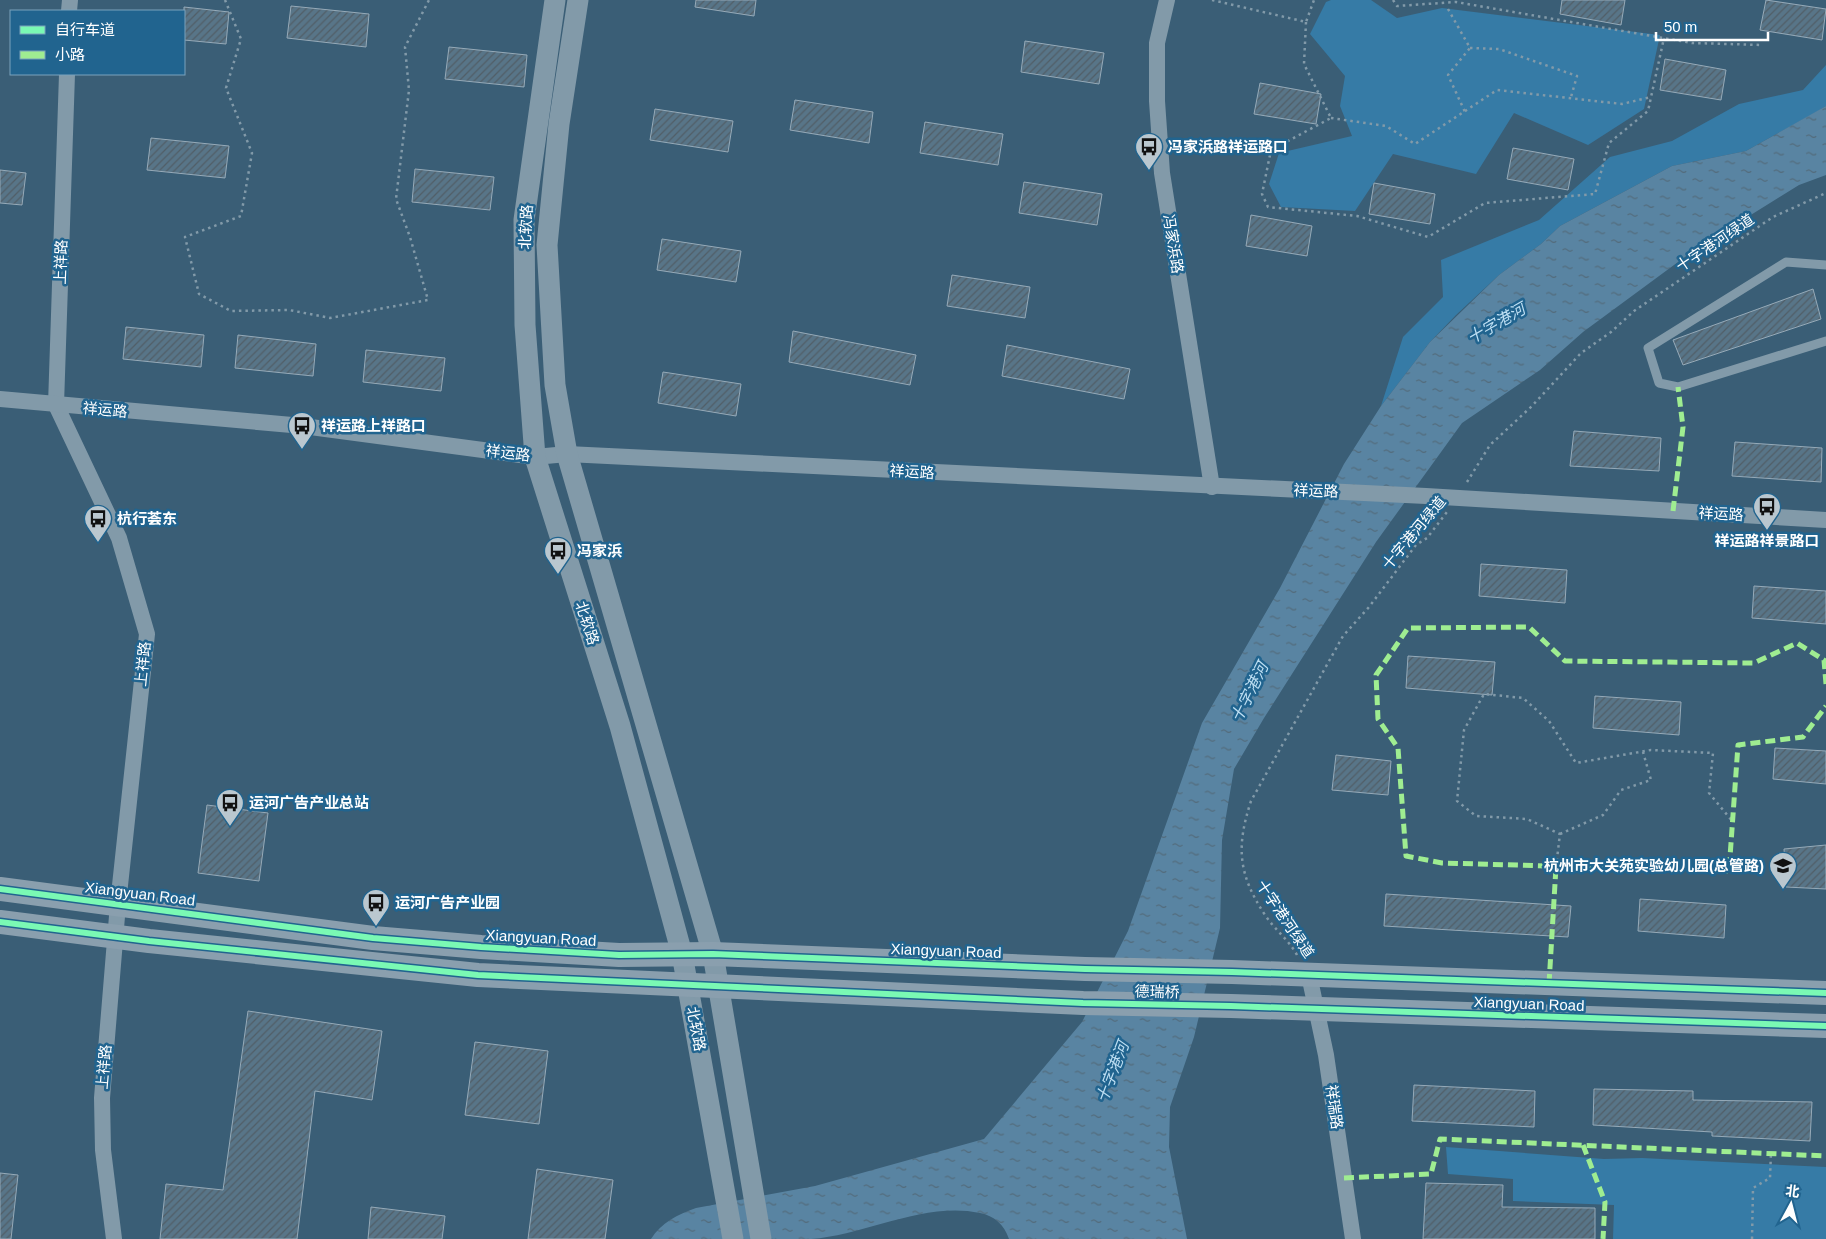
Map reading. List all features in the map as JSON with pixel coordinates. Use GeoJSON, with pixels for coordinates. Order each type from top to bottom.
{"type":"FeatureCollection","features":[{"type":"Feature","properties":{"kind":"main road","name":"Xiangyuan Road"},"geometry":{"type":"LineString","coordinates":[[0,889],[383,939],[481,948],[619,954],[713,954],[1085,969]]}},
{"type":"Feature","properties":{"kind":"main road"},"geometry":{"type":"LineString","coordinates":[[0,922],[478,975],[718,986]]}},
{"type":"Feature","properties":{"kind":"main road","name":"德瑞桥"},"geometry":{"type":"LineString","coordinates":[[1085,969],[1232,972]]}},
{"type":"Feature","properties":{"kind":"main road","name":"Xiangyuan Road"},"geometry":{"type":"LineString","coordinates":[[1232,972],[1826,993]]}},
{"type":"Feature","properties":{"kind":"main road","name":"德瑞桥"},"geometry":{"type":"LineString","coordinates":[[718,986],[1083,1003],[1231,1006]]}},
{"type":"Feature","properties":{"kind":"main road","name":"Xiangyuan Road"},"geometry":{"type":"LineString","coordinates":[[1231,1006],[1826,1026]]}},
{"type":"Feature","properties":{"kind":"street","name":"北软路"},"geometry":{"type":"LineString","coordinates":[[555,0],[524,220],[525,325],[535,457],[620,726],[682,954],[726,1191],[733,1239]]}},
{"type":"Feature","properties":{"kind":"street","name":"北软路"},"geometry":{"type":"LineString","coordinates":[[578,0],[559,124],[547,245],[556,385],[566,454],[713,954],[754,1187],[761,1239]]}},
{"type":"Feature","properties":{"kind":"street","name":"冯家浜路"},"geometry":{"type":"LineString","coordinates":[[1167,0],[1157,43],[1156,101],[1162,173],[1212,487]]}},
{"type":"Feature","properties":{"kind":"street","name":"上祥路"},"geometry":{"type":"LineString","coordinates":[[67,75],[56,406],[119,538],[147,634],[118,904],[102,1098],[104,1150],[114,1239]]}},
{"type":"Feature","properties":{"kind":"street","name":"祥运路"},"geometry":{"type":"LineString","coordinates":[[0,399],[56,406],[302,426],[535,457],[566,454],[1426,496],[1826,520]]}},
{"type":"Feature","properties":{"kind":"street","name":"祥瑞路"},"geometry":{"type":"LineString","coordinates":[[1309,975],[1326,1054],[1353,1239]]}},
{"type":"Feature","properties":{"kind":"lane"},"geometry":{"type":"LineString","coordinates":[[1826,265],[1786,262],[1648,348],[1659,383],[1678,387],[1826,341]]}},
{"type":"Feature","properties":{"kind":"path"},"geometry":{"type":"LineString","coordinates":[[225,0],[241,38],[226,88],[252,153],[241,216],[185,237],[199,294],[231,311],[289,310],[330,318],[428,300],[410,238],[396,199],[409,90],[405,47],[429,0]]}},
{"type":"Feature","properties":{"kind":"path"},"geometry":{"type":"LineString","coordinates":[[1212,0],[1306,22]]}},
{"type":"Feature","properties":{"kind":"path"},"geometry":{"type":"LineString","coordinates":[[1314,0],[1306,22],[1304,64],[1331,118]]}},
{"type":"Feature","properties":{"kind":"path"},"geometry":{"type":"LineString","coordinates":[[1393,0],[1397,6],[1456,2],[1692,43],[1762,45]]}},
{"type":"Feature","properties":{"kind":"path"},"geometry":{"type":"LineString","coordinates":[[1448,9],[1470,48]]}},
{"type":"Feature","properties":{"kind":"path"},"geometry":{"type":"LineString","coordinates":[[1651,97],[1622,104],[1497,90],[1415,144],[1386,126],[1331,118],[1271,150],[1262,194],[1268,207],[1357,216],[1428,237],[1485,204],[1595,194],[1608,143],[1648,112],[1664,38]]}},
{"type":"Feature","properties":{"kind":"path"},"geometry":{"type":"LineString","coordinates":[[1470,48],[1499,49],[1577,76],[1570,98]]}},
{"type":"Feature","properties":{"kind":"path"},"geometry":{"type":"LineString","coordinates":[[1465,112],[1448,75],[1470,48]]}},
{"type":"Feature","properties":{"kind":"path"},"geometry":{"type":"LineString","coordinates":[[1643,752],[1651,780],[1621,790],[1603,815],[1560,834],[1527,819],[1476,816],[1457,801],[1464,730],[1484,694],[1523,698],[1549,721],[1576,763],[1643,752],[1713,753],[1709,793],[1733,822]]}},
{"type":"Feature","properties":{"kind":"path"},"geometry":{"type":"LineString","coordinates":[[1556,867],[1560,834]]}},
{"type":"Feature","properties":{"kind":"path"},"geometry":{"type":"LineString","coordinates":[[1752,1239],[1753,1188],[1770,1178],[1771,1153]]}},
{"type":"Feature","properties":{"kind":"shaded area"},"geometry":{"type":"Polygon","coordinates":[[[1331,0],[1371,0],[1397,18],[1442,8],[1660,35],[1644,109],[1588,145],[1514,113],[1476,174],[1393,154],[1355,211],[1281,207],[1269,184],[1279,153],[1352,136],[1340,106],[1345,76],[1310,34],[1326,2],[1331,0]]]}},
{"type":"Feature","properties":{"kind":"shaded area"},"geometry":{"type":"Polygon","coordinates":[[[1826,65],[1826,106],[1818,111],[1746,151],[1672,166],[1560,226],[1541,244],[1499,275],[1456,315],[1430,342],[1381,406],[1403,337],[1443,297],[1441,260],[1539,220],[1610,157],[1672,141],[1739,104],[1803,90],[1826,65]]]}},
{"type":"Feature","properties":{"kind":"shaded area"},"geometry":{"type":"Polygon","coordinates":[[[1446,1147],[1604,1159],[1642,1158],[1826,1167],[1826,1239],[1613,1239],[1614,1205],[1513,1201],[1513,1179],[1448,1174],[1446,1147]]]}},
{"type":"Feature","properties":{"kind":"water","name":"十字港河"},"geometry":{"type":"Polygon","coordinates":[[[1826,106],[1826,175],[1799,185],[1693,251],[1583,332],[1540,370],[1462,423],[1376,542],[1264,718],[1234,769],[1222,840],[1220,928],[1194,1037],[1170,1107],[1169,1147],[1187,1239],[1009,1239],[1001,1225],[990,1216],[980,1213],[938,1211],[852,1232],[811,1239],[651,1239],[670,1220],[696,1208],[815,1186],[984,1139],[1082,1022],[1128,931],[1202,723],[1280,588],[1344,464],[1381,406],[1430,342],[1499,275],[1541,244],[1560,226],[1672,166],[1746,151],[1826,106]]]}},
{"type":"Feature","properties":{"kind":"building"},"geometry":{"type":"Polygon","coordinates":[[[696,0],[756,0],[754,16],[695,7],[696,0]]]}},
{"type":"Feature","properties":{"kind":"building"},"geometry":{"type":"Polygon","coordinates":[[[1562,0],[1625,0],[1621,25],[1560,14],[1562,0]]]}},
{"type":"Feature","properties":{"kind":"building"},"geometry":{"type":"Polygon","coordinates":[[[1766,0],[1826,9],[1822,40],[1760,30],[1766,0]]]}},
{"type":"Feature","properties":{"kind":"building"},"geometry":{"type":"Polygon","coordinates":[[[291,6],[369,14],[366,47],[287,38],[291,6]]]}},
{"type":"Feature","properties":{"kind":"building"},"geometry":{"type":"Polygon","coordinates":[[[184,7],[229,12],[226,44],[185,40],[184,7]]]}},
{"type":"Feature","properties":{"kind":"building"},"geometry":{"type":"Polygon","coordinates":[[[1025,41],[1104,53],[1099,84],[1021,72],[1025,41]]]}},
{"type":"Feature","properties":{"kind":"building"},"geometry":{"type":"Polygon","coordinates":[[[449,47],[527,55],[524,87],[445,79],[449,47]]]}},
{"type":"Feature","properties":{"kind":"building"},"geometry":{"type":"Polygon","coordinates":[[[1665,59],[1726,70],[1721,100],[1660,90],[1665,59]]]}},
{"type":"Feature","properties":{"kind":"building"},"geometry":{"type":"Polygon","coordinates":[[[1260,83],[1321,94],[1316,124],[1254,114],[1260,83]]]}},
{"type":"Feature","properties":{"kind":"building"},"geometry":{"type":"Polygon","coordinates":[[[795,100],[873,112],[869,143],[790,130],[795,100]]]}},
{"type":"Feature","properties":{"kind":"building"},"geometry":{"type":"Polygon","coordinates":[[[655,109],[733,121],[728,152],[650,140],[655,109]]]}},
{"type":"Feature","properties":{"kind":"building"},"geometry":{"type":"Polygon","coordinates":[[[925,122],[1003,134],[998,165],[920,153],[925,122]]]}},
{"type":"Feature","properties":{"kind":"building"},"geometry":{"type":"Polygon","coordinates":[[[151,138],[229,146],[225,178],[147,170],[151,138]]]}},
{"type":"Feature","properties":{"kind":"building"},"geometry":{"type":"Polygon","coordinates":[[[1513,148],[1574,159],[1568,190],[1507,179],[1513,148]]]}},
{"type":"Feature","properties":{"kind":"building"},"geometry":{"type":"Polygon","coordinates":[[[415,169],[494,177],[490,210],[412,202],[415,169]]]}},
{"type":"Feature","properties":{"kind":"building"},"geometry":{"type":"Polygon","coordinates":[[[0,170],[26,173],[22,205],[0,203],[0,170]]]}},
{"type":"Feature","properties":{"kind":"building"},"geometry":{"type":"Polygon","coordinates":[[[1024,182],[1102,194],[1097,225],[1019,213],[1024,182]]]}},
{"type":"Feature","properties":{"kind":"building"},"geometry":{"type":"Polygon","coordinates":[[[1374,183],[1435,194],[1430,224],[1369,214],[1374,183]]]}},
{"type":"Feature","properties":{"kind":"building"},"geometry":{"type":"Polygon","coordinates":[[[1251,215],[1312,226],[1307,256],[1246,246],[1251,215]]]}},
{"type":"Feature","properties":{"kind":"building"},"geometry":{"type":"Polygon","coordinates":[[[662,239],[741,251],[736,282],[657,270],[662,239]]]}},
{"type":"Feature","properties":{"kind":"building"},"geometry":{"type":"Polygon","coordinates":[[[952,275],[1030,287],[1025,318],[947,306],[952,275]]]}},
{"type":"Feature","properties":{"kind":"building"},"geometry":{"type":"Polygon","coordinates":[[[1813,289],[1821,319],[1683,365],[1673,340],[1813,289]]]}},
{"type":"Feature","properties":{"kind":"building"},"geometry":{"type":"Polygon","coordinates":[[[126,327],[204,335],[201,367],[123,359],[126,327]]]}},
{"type":"Feature","properties":{"kind":"building"},"geometry":{"type":"Polygon","coordinates":[[[793,331],[916,355],[910,385],[789,362],[793,331]]]}},
{"type":"Feature","properties":{"kind":"building"},"geometry":{"type":"Polygon","coordinates":[[[238,335],[316,344],[313,376],[235,368],[238,335]]]}},
{"type":"Feature","properties":{"kind":"building"},"geometry":{"type":"Polygon","coordinates":[[[1007,345],[1130,369],[1124,399],[1002,376],[1007,345]]]}},
{"type":"Feature","properties":{"kind":"building"},"geometry":{"type":"Polygon","coordinates":[[[366,350],[445,358],[441,391],[363,382],[366,350]]]}},
{"type":"Feature","properties":{"kind":"building"},"geometry":{"type":"Polygon","coordinates":[[[663,372],[741,384],[736,416],[658,403],[663,372]]]}},
{"type":"Feature","properties":{"kind":"building"},"geometry":{"type":"Polygon","coordinates":[[[1574,431],[1661,438],[1659,471],[1570,466],[1574,431]]]}},
{"type":"Feature","properties":{"kind":"building"},"geometry":{"type":"Polygon","coordinates":[[[1735,442],[1822,448],[1821,482],[1732,476],[1735,442]]]}},
{"type":"Feature","properties":{"kind":"building"},"geometry":{"type":"Polygon","coordinates":[[[1481,564],[1567,570],[1565,603],[1479,596],[1481,564]]]}},
{"type":"Feature","properties":{"kind":"building"},"geometry":{"type":"Polygon","coordinates":[[[1754,586],[1826,591],[1826,624],[1752,618],[1754,586]]]}},
{"type":"Feature","properties":{"kind":"building"},"geometry":{"type":"Polygon","coordinates":[[[1408,656],[1495,662],[1492,695],[1406,688],[1408,656]]]}},
{"type":"Feature","properties":{"kind":"building"},"geometry":{"type":"Polygon","coordinates":[[[1595,696],[1681,702],[1679,735],[1593,728],[1595,696]]]}},
{"type":"Feature","properties":{"kind":"building"},"geometry":{"type":"Polygon","coordinates":[[[1775,748],[1826,751],[1826,784],[1773,779],[1775,748]]]}},
{"type":"Feature","properties":{"kind":"building"},"geometry":{"type":"Polygon","coordinates":[[[1336,755],[1391,761],[1388,795],[1332,790],[1336,755]]]}},
{"type":"Feature","properties":{"kind":"building"},"geometry":{"type":"Polygon","coordinates":[[[207,805],[268,813],[259,881],[198,873],[207,805]]]}},
{"type":"Feature","properties":{"kind":"building"},"geometry":{"type":"Polygon","coordinates":[[[1826,845],[1826,889],[1786,887],[1784,849],[1826,845]]]}},
{"type":"Feature","properties":{"kind":"building"},"geometry":{"type":"Polygon","coordinates":[[[1386,894],[1571,906],[1568,937],[1384,926],[1386,894]]]}},
{"type":"Feature","properties":{"kind":"building"},"geometry":{"type":"Polygon","coordinates":[[[1640,899],[1726,905],[1724,938],[1638,931],[1640,899]]]}},
{"type":"Feature","properties":{"kind":"building"},"geometry":{"type":"Polygon","coordinates":[[[248,1011],[382,1031],[372,1100],[315,1091],[297,1239],[160,1239],[166,1184],[223,1190],[248,1011]]]}},
{"type":"Feature","properties":{"kind":"building"},"geometry":{"type":"Polygon","coordinates":[[[475,1042],[548,1051],[539,1124],[465,1115],[475,1042]]]}},
{"type":"Feature","properties":{"kind":"building"},"geometry":{"type":"Polygon","coordinates":[[[1414,1085],[1535,1091],[1534,1127],[1412,1121],[1414,1085]]]}},
{"type":"Feature","properties":{"kind":"building"},"geometry":{"type":"Polygon","coordinates":[[[1594,1089],[1693,1091],[1693,1100],[1812,1102],[1810,1141],[1712,1136],[1712,1132],[1593,1125],[1594,1089]]]}},
{"type":"Feature","properties":{"kind":"building"},"geometry":{"type":"Polygon","coordinates":[[[537,1169],[613,1180],[605,1239],[528,1239],[537,1169]]]}},
{"type":"Feature","properties":{"kind":"building"},"geometry":{"type":"Polygon","coordinates":[[[0,1173],[18,1175],[11,1239],[0,1239],[0,1173]]]}},
{"type":"Feature","properties":{"kind":"building"},"geometry":{"type":"Polygon","coordinates":[[[1426,1183],[1503,1185],[1502,1207],[1595,1208],[1595,1239],[1423,1239],[1426,1183]]]}},
{"type":"Feature","properties":{"kind":"building"},"geometry":{"type":"Polygon","coordinates":[[[371,1207],[445,1216],[442,1239],[368,1239],[371,1207]]]}},
{"type":"Feature","properties":{"kind":"marked path"},"geometry":{"type":"LineString","coordinates":[[1673,511],[1683,427],[1678,387]]}},
{"type":"Feature","properties":{"kind":"marked path"},"geometry":{"type":"LineString","coordinates":[[1826,684],[1824,660],[1797,643],[1754,663],[1565,661],[1529,627],[1408,628],[1376,675],[1378,719],[1398,748],[1406,856],[1442,863],[1729,871],[1738,745],[1803,737],[1826,706]]}},
{"type":"Feature","properties":{"kind":"marked path"},"geometry":{"type":"LineString","coordinates":[[1549,984],[1556,867]]}},
{"type":"Feature","properties":{"kind":"marked path"},"geometry":{"type":"LineString","coordinates":[[1344,1178],[1431,1174],[1440,1139],[1826,1156]]}},
{"type":"Feature","properties":{"kind":"marked path"},"geometry":{"type":"LineString","coordinates":[[1583,1145],[1605,1202],[1603,1239]]}},
{"type":"Feature","properties":{"kind":"cycle path"},"geometry":{"type":"LineString","coordinates":[[0,889],[373,938],[481,947],[619,955],[713,954],[1085,969],[1232,972],[1826,993]]}},
{"type":"Feature","properties":{"kind":"cycle path"},"geometry":{"type":"LineString","coordinates":[[0,922],[149,941],[478,975],[1083,1003],[1231,1006],[1826,1026]]}},
{"type":"Feature","properties":{"kind":"place","name":"冯家浜路祥运路口"},"geometry":{"type":"Point","coordinates":[1149,171]}},
{"type":"Feature","properties":{"kind":"place","name":"祥运路上祥路口"},"geometry":{"type":"Point","coordinates":[302,450]}},
{"type":"Feature","properties":{"kind":"place","name":"祥运路祥景路口"},"geometry":{"type":"Point","coordinates":[1767,531]}},
{"type":"Feature","properties":{"kind":"place","name":"杭行荟东"},"geometry":{"type":"Point","coordinates":[98,543]}},
{"type":"Feature","properties":{"kind":"place","name":"冯家浜"},"geometry":{"type":"Point","coordinates":[558,575]}},
{"type":"Feature","properties":{"kind":"place","name":"运河广告产业总站"},"geometry":{"type":"Point","coordinates":[230,827]}},
{"type":"Feature","properties":{"kind":"place","name":"杭州市大关苑实验幼儿园(总管路)"},"geometry":{"type":"Point","coordinates":[1783,890]}},
{"type":"Feature","properties":{"kind":"place","name":"运河广告产业园"},"geometry":{"type":"Point","coordinates":[376,927]}}]}
